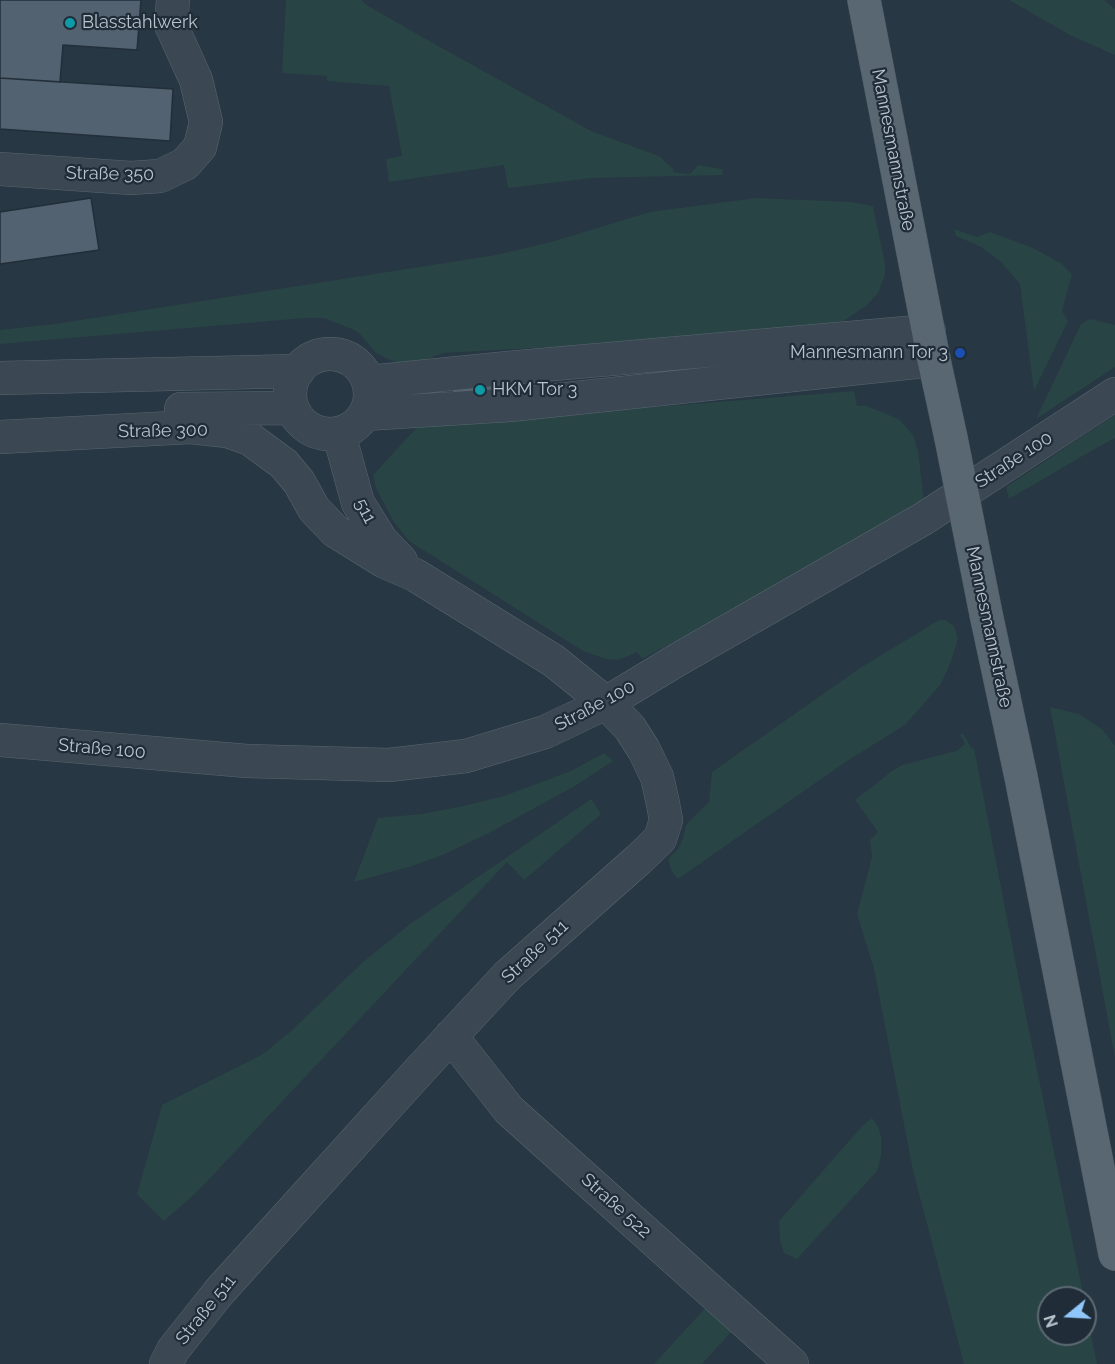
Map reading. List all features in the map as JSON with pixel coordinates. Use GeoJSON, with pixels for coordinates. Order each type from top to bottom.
{"type":"FeatureCollection","features":[{"type":"Feature","properties":{"kind":"main road","name":"Mannesmannstraße"},"geometry":{"type":"LineString","coordinates":[[864,0],[931,345],[1021,777],[1115,1254]]}},
{"type":"Feature","properties":{"kind":"street","name":"Straße 350"},"geometry":{"type":"LineString","coordinates":[[0,169],[131,178],[160,176],[185,164],[200,147],[206,122],[196,80],[171,25],[172,0]]}},
{"type":"Feature","properties":{"kind":"street"},"geometry":{"type":"LineString","coordinates":[[369,382],[496,369],[931,345]]}},
{"type":"Feature","properties":{"kind":"street"},"geometry":{"type":"LineString","coordinates":[[365,414],[510,405],[931,345]]}},
{"type":"Feature","properties":{"kind":"street"},"geometry":{"type":"LineString","coordinates":[[330,354],[343,356],[363,371],[369,382],[369,404],[365,414],[350,430],[339,434],[316,432],[298,418],[292,408],[290,395],[292,382],[307,362],[318,356],[330,354]]}},
{"type":"Feature","properties":{"kind":"street"},"geometry":{"type":"LineString","coordinates":[[0,378],[298,371]]}},
{"type":"Feature","properties":{"kind":"street","name":"Straße 100"},"geometry":{"type":"LineString","coordinates":[[0,740],[247,761],[388,765],[466,756],[545,732],[606,703],[923,519],[1115,394]]}},
{"type":"Feature","properties":{"kind":"street"},"geometry":{"type":"LineString","coordinates":[[0,426],[34,420],[197,408],[292,408]]}},
{"type":"Feature","properties":{"kind":"street","name":"Straße 300"},"geometry":{"type":"LineString","coordinates":[[0,437],[191,427],[227,431],[250,439],[284,464],[299,483],[314,509],[335,531],[385,562],[415,575]]}},
{"type":"Feature","properties":{"kind":"street","name":"511"},"geometry":{"type":"LineString","coordinates":[[339,434],[358,503],[381,540],[415,575]]}},
{"type":"Feature","properties":{"kind":"street","name":"Straße 511"},"geometry":{"type":"LineString","coordinates":[[166,1364],[173,1350],[219,1292],[451,1036],[507,976],[660,839],[666,820],[657,777],[645,750],[630,728],[606,703],[554,661],[415,575]]}},
{"type":"Feature","properties":{"kind":"street","name":"Straße 522"},"geometry":{"type":"LineString","coordinates":[[451,1036],[508,1110],[792,1364]]}},
{"type":"Feature","properties":{"kind":"green space"},"geometry":{"type":"Polygon","coordinates":[[[286,0],[361,0],[424,38],[591,131],[659,156],[673,169],[673,172],[690,174],[698,165],[722,169],[723,175],[592,178],[508,188],[504,165],[389,182],[386,159],[402,156],[389,86],[327,81],[327,76],[282,73],[286,0]]]}},
{"type":"Feature","properties":{"kind":"green space"},"geometry":{"type":"Polygon","coordinates":[[[1009,0],[1104,0],[1115,9],[1115,55],[1070,35],[1009,0]]]}},
{"type":"Feature","properties":{"kind":"green space"},"geometry":{"type":"Polygon","coordinates":[[[756,198],[851,202],[873,206],[885,264],[885,275],[878,293],[866,306],[842,322],[610,344],[443,353],[420,362],[401,363],[390,360],[376,353],[359,333],[324,318],[0,344],[0,330],[55,324],[496,255],[551,242],[650,212],[756,198]]]}},
{"type":"Feature","properties":{"kind":"green space"},"geometry":{"type":"Polygon","coordinates":[[[954,229],[977,237],[990,232],[1033,248],[1062,264],[1072,274],[1062,311],[1068,321],[1034,391],[1020,284],[1001,262],[981,247],[956,236],[954,229]]]}},
{"type":"Feature","properties":{"kind":"green space"},"geometry":{"type":"Polygon","coordinates":[[[1090,319],[1115,325],[1115,367],[1036,419],[1081,324],[1090,319]]]}},
{"type":"Feature","properties":{"kind":"green space"},"geometry":{"type":"Polygon","coordinates":[[[854,391],[857,406],[866,406],[900,420],[913,435],[918,451],[924,502],[821,563],[642,659],[637,652],[616,660],[583,651],[409,541],[393,521],[376,488],[373,475],[418,426],[854,391]]]}},
{"type":"Feature","properties":{"kind":"green space"},"geometry":{"type":"Polygon","coordinates":[[[1115,415],[1115,438],[1009,499],[1006,487],[1115,415]]]}},
{"type":"Feature","properties":{"kind":"green space"},"geometry":{"type":"Polygon","coordinates":[[[939,620],[945,620],[954,626],[958,639],[951,661],[941,684],[905,725],[847,761],[678,879],[671,870],[668,859],[678,849],[686,825],[709,802],[712,772],[860,668],[939,620]]]}},
{"type":"Feature","properties":{"kind":"green space"},"geometry":{"type":"Polygon","coordinates":[[[1050,707],[1079,714],[1103,730],[1115,746],[1115,1058],[1050,707]]]}},
{"type":"Feature","properties":{"kind":"green space"},"geometry":{"type":"Polygon","coordinates":[[[963,733],[972,749],[974,748],[1082,1286],[1037,1286],[1037,1346],[1093,1346],[1097,1364],[964,1364],[913,1171],[874,969],[857,914],[872,857],[870,840],[878,832],[855,800],[902,765],[956,751],[965,744],[960,735],[963,733]]]}},
{"type":"Feature","properties":{"kind":"green space"},"geometry":{"type":"Polygon","coordinates":[[[604,753],[613,761],[575,786],[489,833],[445,854],[412,866],[354,882],[378,818],[422,814],[504,796],[571,771],[604,753]]]}},
{"type":"Feature","properties":{"kind":"green space"},"geometry":{"type":"Polygon","coordinates":[[[591,799],[601,814],[524,880],[507,862],[199,1190],[164,1221],[137,1194],[162,1105],[263,1054],[291,1031],[363,962],[410,924],[591,799]]]}},
{"type":"Feature","properties":{"kind":"green space"},"geometry":{"type":"Polygon","coordinates":[[[872,1118],[878,1126],[881,1137],[881,1156],[877,1171],[797,1259],[784,1253],[780,1241],[779,1221],[863,1125],[872,1118]]]}},
{"type":"Feature","properties":{"kind":"green space"},"geometry":{"type":"Polygon","coordinates":[[[707,1306],[733,1330],[702,1364],[654,1364],[707,1306]]]}},
{"type":"Feature","properties":{"kind":"building","name":"Blasstahlwerk"},"geometry":{"type":"Polygon","coordinates":[[[0,0],[141,0],[137,50],[63,45],[60,82],[0,78],[0,0]]]}},
{"type":"Feature","properties":{"kind":"building"},"geometry":{"type":"Polygon","coordinates":[[[0,78],[173,89],[170,141],[0,129],[0,78]]]}},
{"type":"Feature","properties":{"kind":"building"},"geometry":{"type":"Polygon","coordinates":[[[91,198],[99,250],[0,264],[0,212],[91,198]]]}},
{"type":"Feature","properties":{"kind":"building","name":"HKM Tor 3"},"geometry":{"type":"Polygon","coordinates":[[[507,382],[508,393],[453,398],[452,387],[507,382]]]}},
{"type":"Feature","properties":{"kind":"place","name":"Blasstahlwerk"},"geometry":{"type":"Point","coordinates":[70,23]}},
{"type":"Feature","properties":{"kind":"place","name":"Mannesmann Tor 3"},"geometry":{"type":"Point","coordinates":[960,353]}},
{"type":"Feature","properties":{"kind":"place","name":"HKM Tor 3"},"geometry":{"type":"Point","coordinates":[480,390]}}]}
